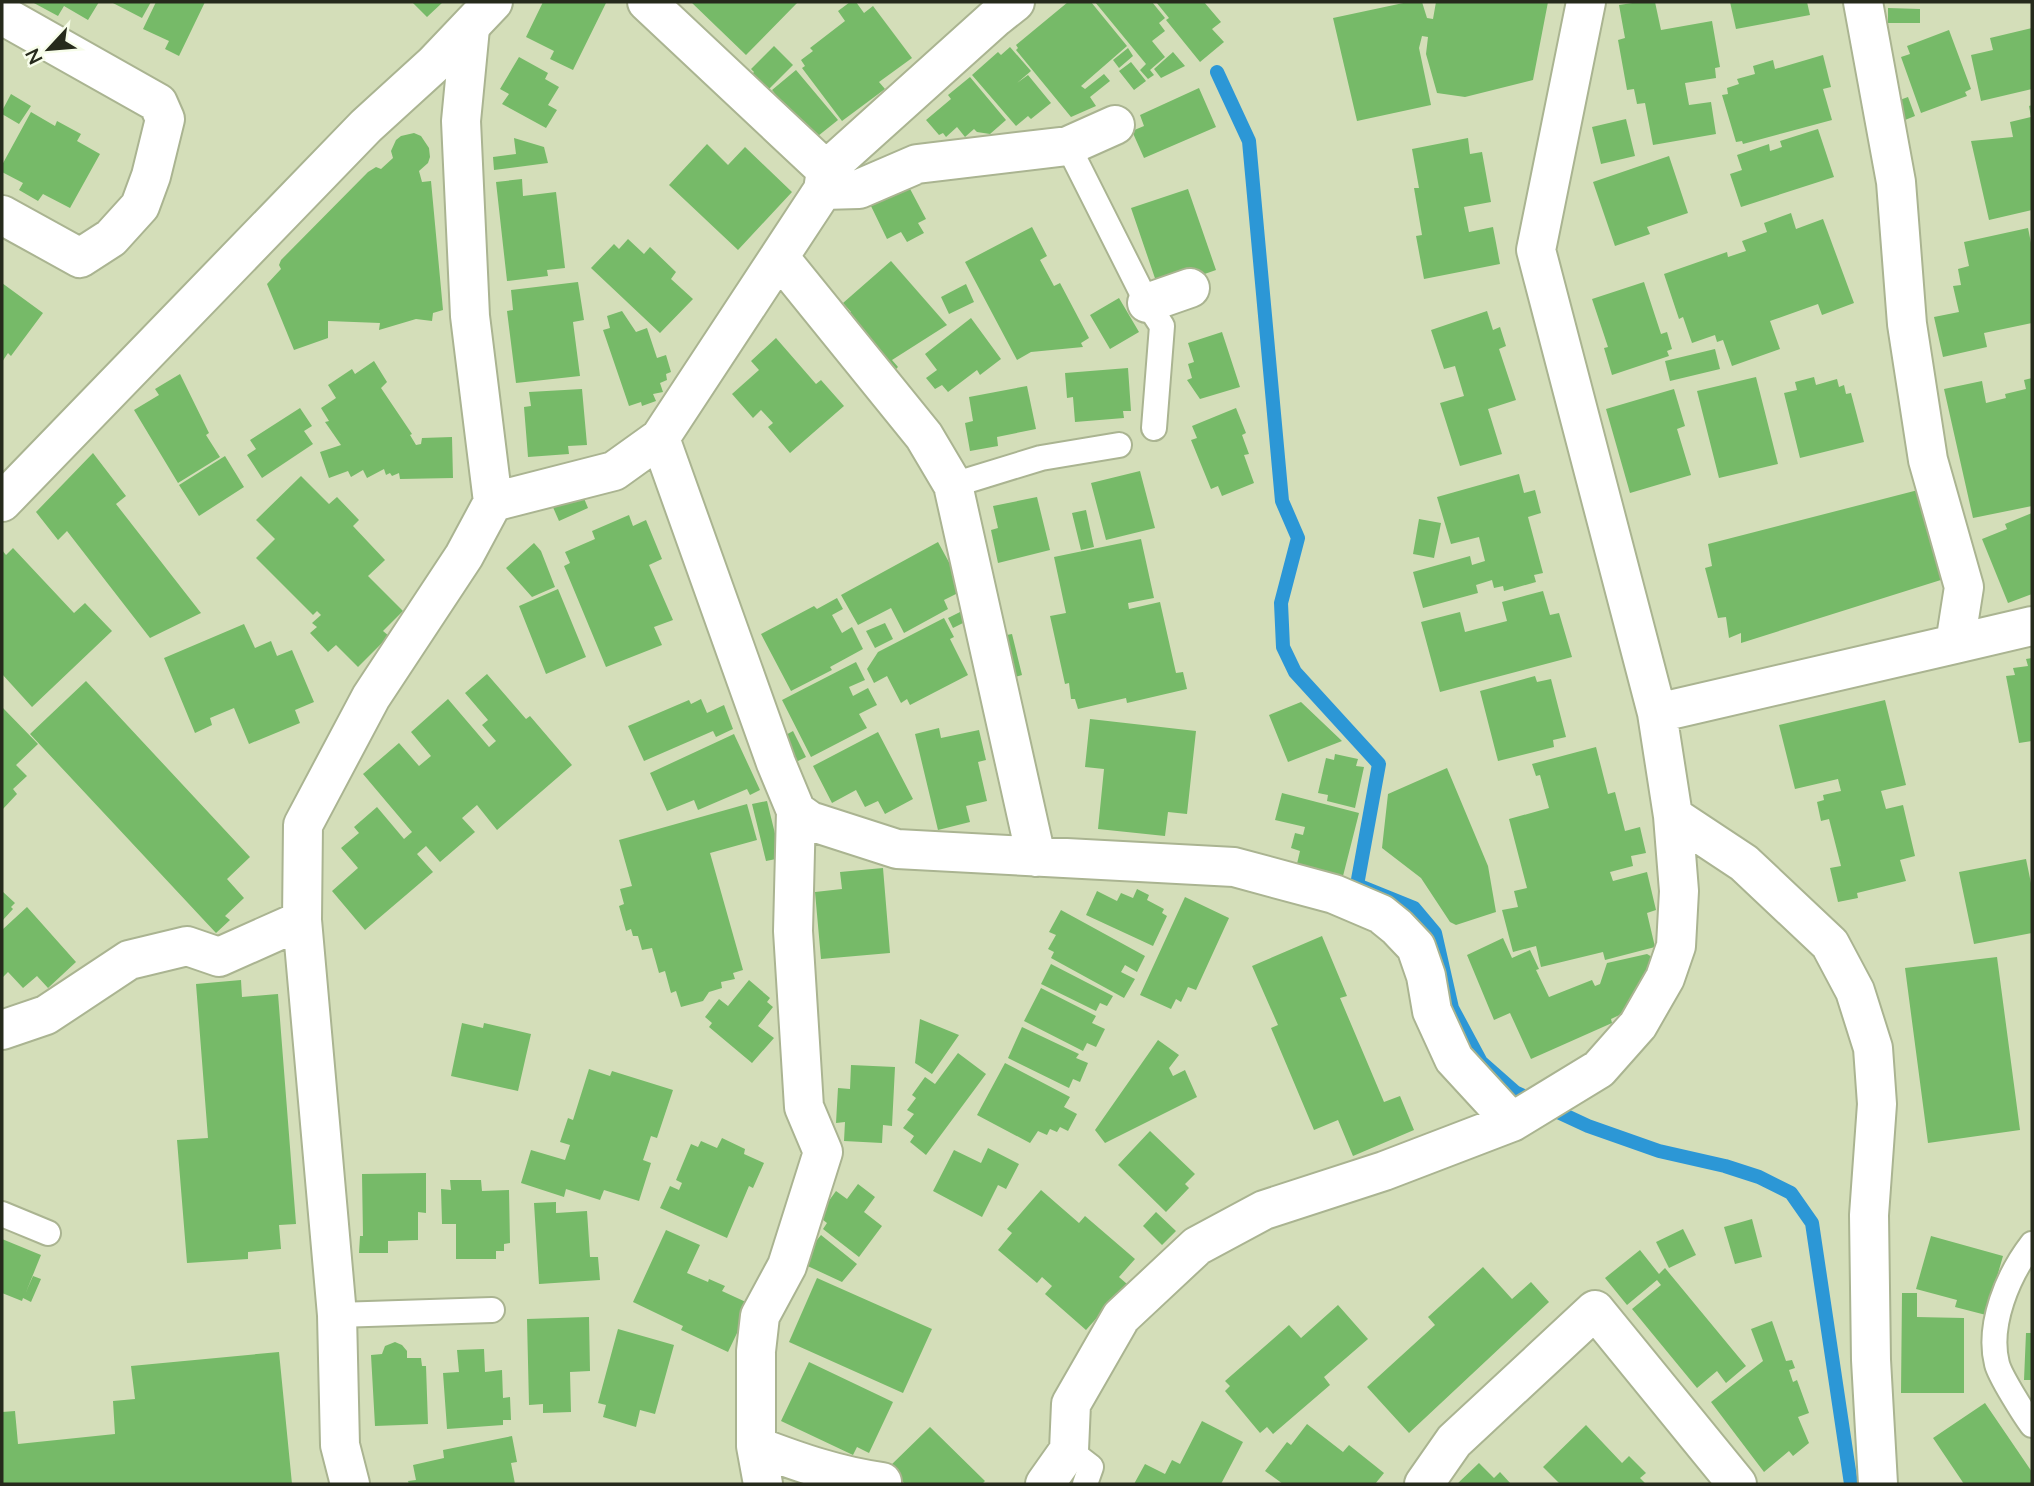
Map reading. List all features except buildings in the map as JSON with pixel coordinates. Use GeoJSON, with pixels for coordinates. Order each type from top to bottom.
{"type":"FeatureCollection","features":[{"type":"Feature","properties":{"kind":"street"},"geometry":{"type":"LineString","coordinates":[[648,2],[825,180],[859,189],[917,164],[1068,146],[1115,125]]}},
{"type":"Feature","properties":{"kind":"street"},"geometry":{"type":"LineString","coordinates":[[1045,1484],[1069,1450],[1071,1404],[1121,1317],[1198,1246],[1264,1210],[1384,1171],[1513,1122],[1600,1069],[1638,1025],[1665,978],[1676,946],[1679,891],[1674,816],[1657,713],[1536,250],[1586,2]]}},
{"type":"Feature","properties":{"kind":"street"},"geometry":{"type":"LineString","coordinates":[[1863,2],[1896,181],[1907,324],[1928,460],[1964,587],[1955,644]]}},
{"type":"Feature","properties":{"kind":"street"},"geometry":{"type":"LineString","coordinates":[[493,502],[614,471],[660,438],[779,257],[825,180],[997,7]]}},
{"type":"Feature","properties":{"kind":"street"},"geometry":{"type":"LineString","coordinates":[[2,15],[158,103],[165,119],[151,176],[140,205],[111,238],[80,258],[2,215]]}},
{"type":"Feature","properties":{"kind":"street"},"geometry":{"type":"LineString","coordinates":[[350,1484],[340,1445],[337,1315],[302,920],[303,825],[371,697],[464,556],[493,502],[470,316],[461,121],[482,15]]}},
{"type":"Feature","properties":{"kind":"street"},"geometry":{"type":"LineString","coordinates":[[2,502],[366,126],[482,15]]}},
{"type":"Feature","properties":{"kind":"street"},"geometry":{"type":"LineString","coordinates":[[779,257],[924,436],[953,485],[1036,857]]}},
{"type":"Feature","properties":{"kind":"street"},"geometry":{"type":"LineString","coordinates":[[1147,303],[1190,288]]}},
{"type":"Feature","properties":{"kind":"street"},"geometry":{"type":"LineString","coordinates":[[660,438],[776,763],[796,811],[793,931],[804,1107],[823,1152],[787,1266],[760,1316],[755,1351],[756,1446],[763,1484]]}},
{"type":"Feature","properties":{"kind":"street"},"geometry":{"type":"LineString","coordinates":[[1657,713],[2032,626]]}},
{"type":"Feature","properties":{"kind":"street"},"geometry":{"type":"LineString","coordinates":[[796,811],[810,821],[897,849],[1234,867],[1334,894],[1381,914],[1416,947],[1426,976],[1432,1012],[1454,1059],[1513,1122]]}},
{"type":"Feature","properties":{"kind":"street"},"geometry":{"type":"LineString","coordinates":[[1674,816],[1744,863],[1830,944],[1855,991],[1873,1048],[1877,1104],[1869,1215],[1871,1360],[1878,1484]]}},
{"type":"Feature","properties":{"kind":"street"},"geometry":{"type":"LineString","coordinates":[[2,1030],[46,1015],[129,960],[187,946],[219,957],[302,920]]}},
{"type":"Feature","properties":{"kind":"street"},"geometry":{"type":"LineString","coordinates":[[1424,1484],[1454,1441],[1595,1310],[1737,1484]]}},
{"type":"Feature","properties":{"kind":"street"},"geometry":{"type":"LineString","coordinates":[[756,1446],[851,1478],[882,1482]]}},
{"type":"Feature","properties":{"kind":"lane"},"geometry":{"type":"LineString","coordinates":[[1068,146],[1147,303],[1162,326],[1154,428]]}},
{"type":"Feature","properties":{"kind":"lane"},"geometry":{"type":"LineString","coordinates":[[953,485],[1041,458],[1119,445]]}},
{"type":"Feature","properties":{"kind":"lane"},"geometry":{"type":"LineString","coordinates":[[2,1214],[48,1233]]}},
{"type":"Feature","properties":{"kind":"lane"},"geometry":{"type":"LineString","coordinates":[[2032,1244],[2005,1289],[1994,1328],[1997,1365],[2032,1425]]}},
{"type":"Feature","properties":{"kind":"lane"},"geometry":{"type":"LineString","coordinates":[[337,1315],[492,1310]]}},
{"type":"Feature","properties":{"kind":"lane"},"geometry":{"type":"LineString","coordinates":[[1069,1450],[1091,1467],[1085,1484]]}},
{"type":"Feature","properties":{"kind":"waterway"},"geometry":{"type":"LineString","coordinates":[[1217,72],[1249,141],[1282,501],[1298,538],[1281,603],[1283,647],[1295,672],[1379,764],[1357,885],[1414,908],[1435,933],[1452,1008],[1481,1062],[1515,1092],[1588,1126],[1659,1151],[1759,1177],[1791,1193],[1812,1223],[1851,1484]]}}]}
